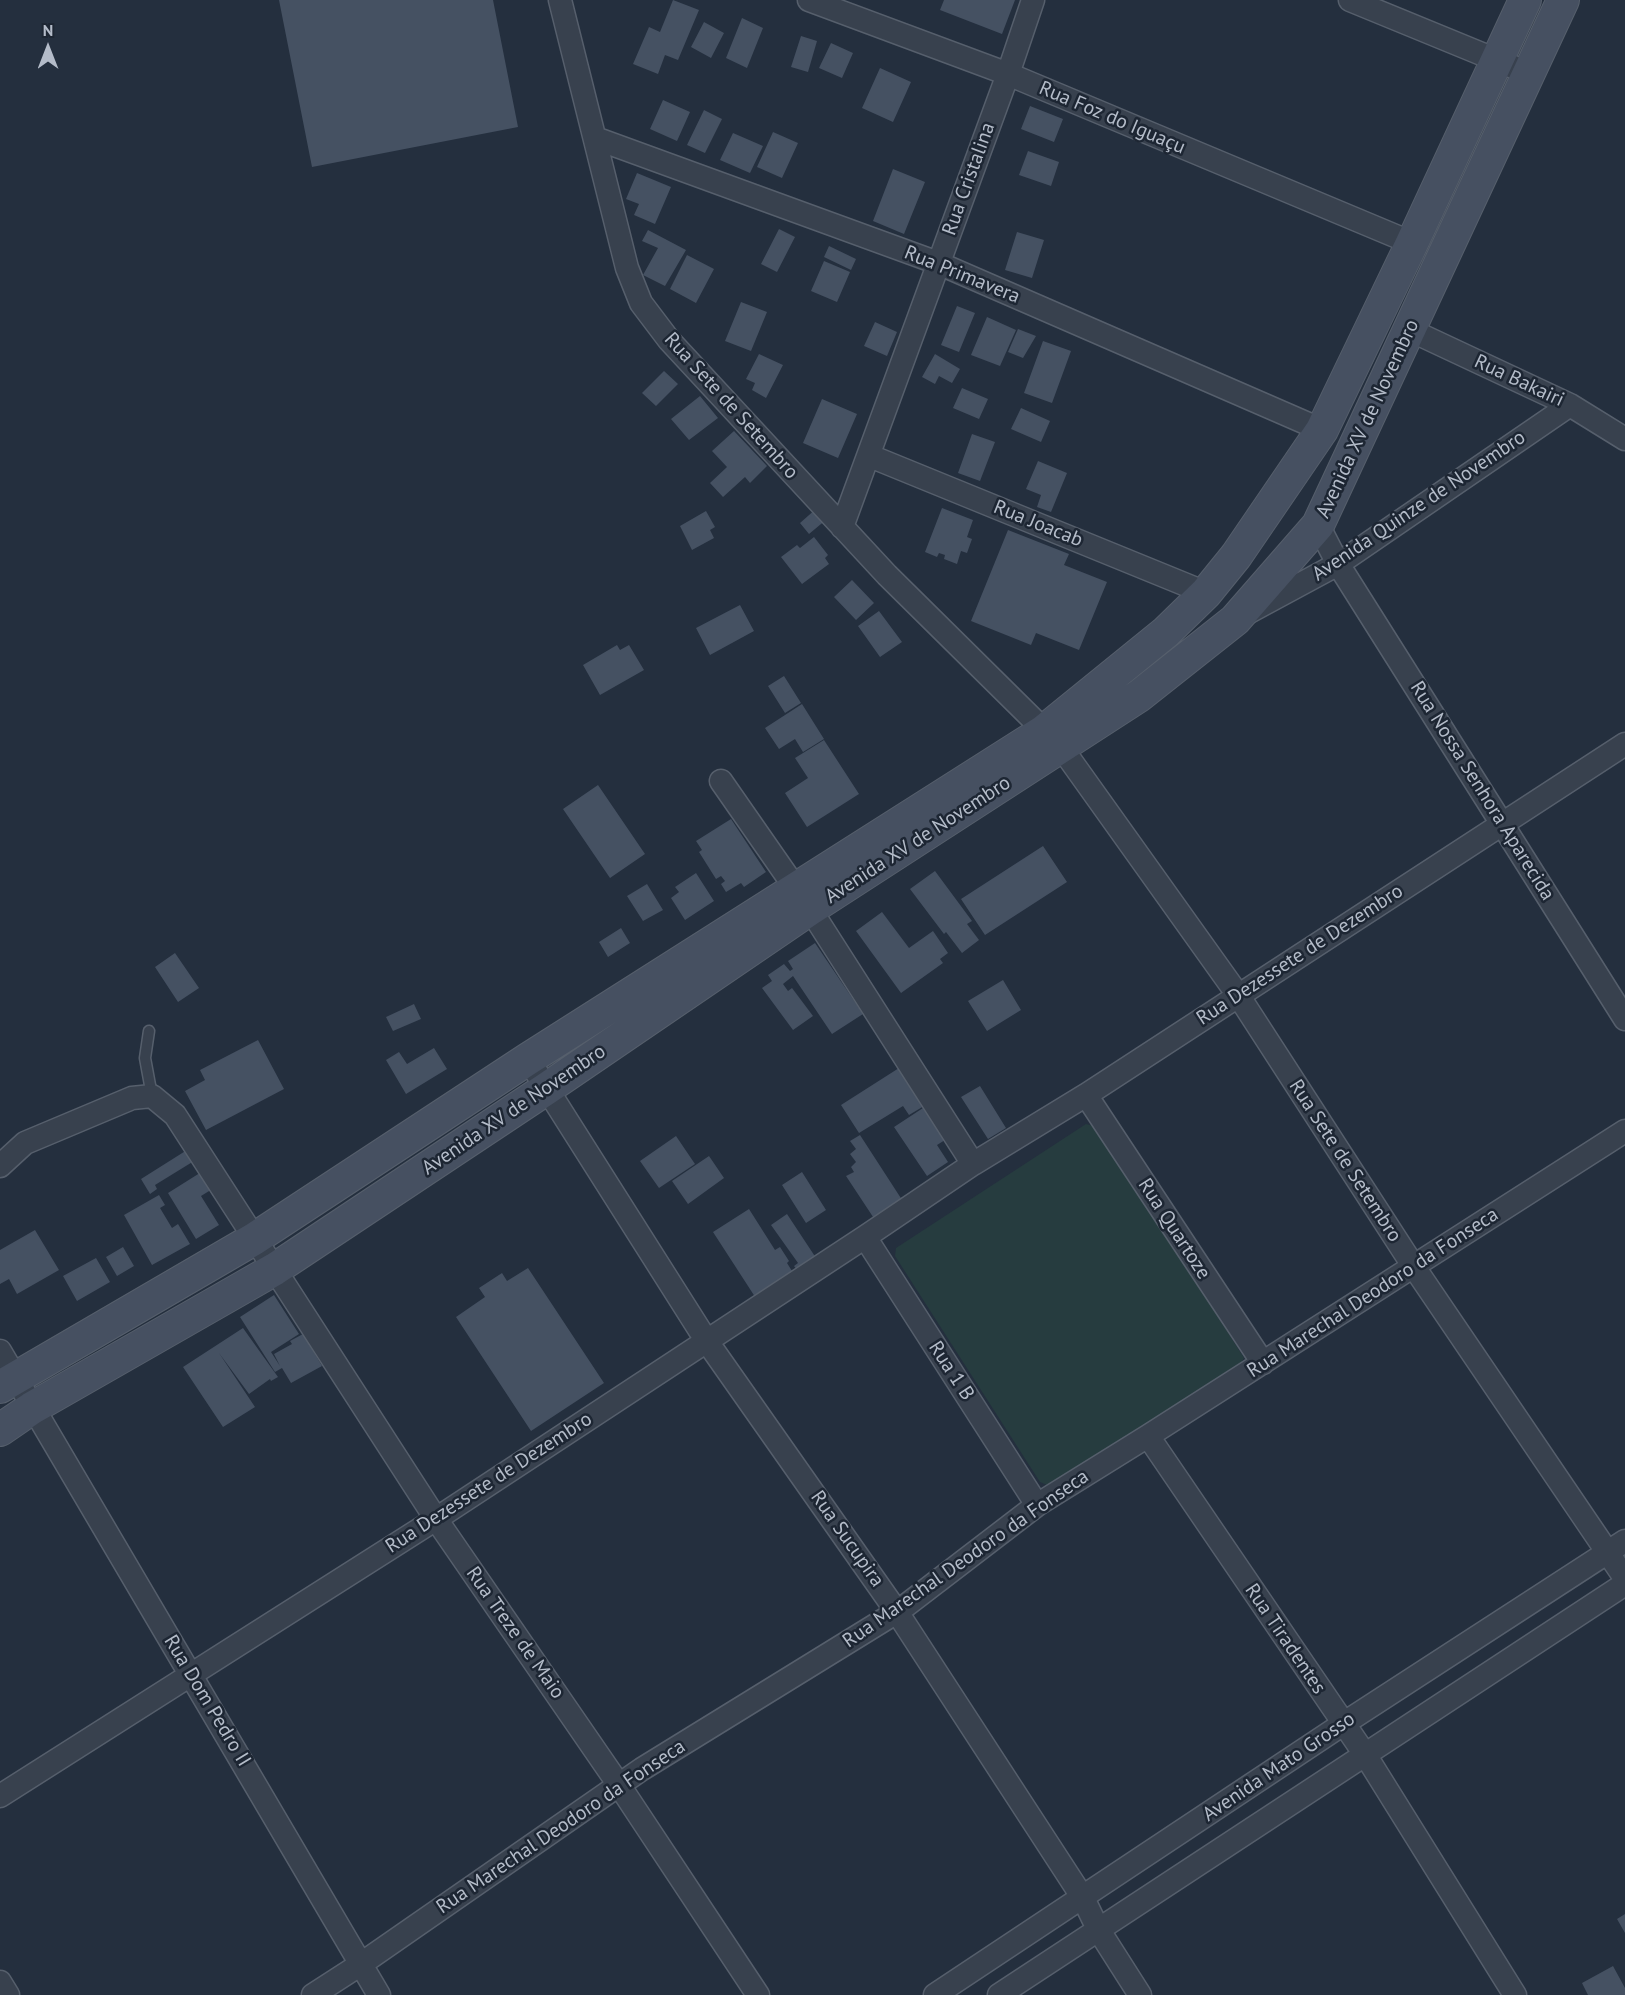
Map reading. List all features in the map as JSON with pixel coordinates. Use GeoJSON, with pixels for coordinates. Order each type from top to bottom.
{"type":"FeatureCollection","features":[{"type":"Feature","properties":{"kind":"main road","name":"Avenida XV de Novembro"},"geometry":{"type":"LineString","coordinates":[[1053,739],[1206,593],[1236,556],[1322,430],[1525,0]]}},
{"type":"Feature","properties":{"kind":"main road","name":"Avenida XV de Novembro"},"geometry":{"type":"LineString","coordinates":[[8,1382],[254,1239],[528,1059],[802,898],[1053,739],[1139,696],[1235,620],[1318,525],[1563,0]]}},
{"type":"Feature","properties":{"kind":"main road","name":"Avenida XV de Novembro"},"geometry":{"type":"LineString","coordinates":[[0,1430],[32,1408],[275,1269],[546,1089],[802,898]]}},
{"type":"Feature","properties":{"kind":"street","name":"Rua Sete de Setembro"},"geometry":{"type":"LineString","coordinates":[[560,0],[627,268],[641,303],[669,340],[886,575],[1053,739],[1238,995],[1413,1267],[1616,1547],[1625,1578]]}},
{"type":"Feature","properties":{"kind":"street","name":"Rua Foz do Iguaçu"},"geometry":{"type":"LineString","coordinates":[[809,0],[1008,74],[1412,243]]}},
{"type":"Feature","properties":{"kind":"street","name":"Rua Cristalina"},"geometry":{"type":"LineString","coordinates":[[842,527],[870,456],[1033,0]]}},
{"type":"Feature","properties":{"kind":"street"},"geometry":{"type":"LineString","coordinates":[[1350,0],[1528,73]]}},
{"type":"Feature","properties":{"kind":"street","name":"Rua Primavera"},"geometry":{"type":"LineString","coordinates":[[595,138],[938,263],[1322,430]]}},
{"type":"Feature","properties":{"kind":"street","name":"Rua Bakairi"},"geometry":{"type":"LineString","coordinates":[[1410,330],[1570,405],[1625,439]]}},
{"type":"Feature","properties":{"kind":"street","name":"Avenida Quinze de Novembro"},"geometry":{"type":"LineString","coordinates":[[1235,620],[1338,564],[1570,405]]}},
{"type":"Feature","properties":{"kind":"street","name":"Rua Joacab"},"geometry":{"type":"LineString","coordinates":[[870,456],[1206,593]]}},
{"type":"Feature","properties":{"kind":"street","name":"Rua Nossa Senhora Aparecida"},"geometry":{"type":"LineString","coordinates":[[1318,525],[1338,564],[1625,1019]]}},
{"type":"Feature","properties":{"kind":"street","name":"Rua Dezessete de Dezembro"},"geometry":{"type":"LineString","coordinates":[[0,1796],[436,1519],[973,1164],[1086,1095],[1625,744]]}},
{"type":"Feature","properties":{"kind":"street"},"geometry":{"type":"LineString","coordinates":[[721,781],[802,898],[973,1164]]}},
{"type":"Feature","properties":{"kind":"street","name":"Rua Sucupira"},"geometry":{"type":"LineString","coordinates":[[528,1059],[706,1340],[897,1612],[1083,1898],[1098,1929],[1140,1995]]}},
{"type":"Feature","properties":{"kind":"street","name":"Rua Quartoze"},"geometry":{"type":"LineString","coordinates":[[1086,1095],[1263,1363]]}},
{"type":"Feature","properties":{"kind":"street"},"geometry":{"type":"LineString","coordinates":[[0,1166],[25,1143],[132,1098],[152,1096]]}},
{"type":"Feature","properties":{"kind":"street","name":"Rua Treze de Maio"},"geometry":{"type":"LineString","coordinates":[[152,1096],[175,1115],[436,1519],[619,1785],[758,1995]]}},
{"type":"Feature","properties":{"kind":"street","name":"Rua Marechal Deodoro da Fonseca"},"geometry":{"type":"LineString","coordinates":[[313,1995],[642,1769],[897,1612],[1037,1505],[1625,1131]]}},
{"type":"Feature","properties":{"kind":"street","name":"Rua 1 B"},"geometry":{"type":"LineString","coordinates":[[865,1237],[1037,1505]]}},
{"type":"Feature","properties":{"kind":"street"},"geometry":{"type":"LineString","coordinates":[[0,1351],[8,1382]]}},
{"type":"Feature","properties":{"kind":"street","name":"Rua Dom Pedro II"},"geometry":{"type":"LineString","coordinates":[[8,1382],[32,1408],[379,1995]]}},
{"type":"Feature","properties":{"kind":"street","name":"Rua Tiradentes"},"geometry":{"type":"LineString","coordinates":[[1148,1436],[1366,1756],[1515,1995]]}},
{"type":"Feature","properties":{"kind":"street","name":"Avenida Mato Grosso"},"geometry":{"type":"LineString","coordinates":[[935,1995],[1343,1724],[1616,1547]]}},
{"type":"Feature","properties":{"kind":"street","name":"Avenida Mato Grosso"},"geometry":{"type":"LineString","coordinates":[[999,1995],[1625,1584]]}},
{"type":"Feature","properties":{"kind":"street"},"geometry":{"type":"LineString","coordinates":[[0,1982],[8,1995]]}},
{"type":"Feature","properties":{"kind":"lane"},"geometry":{"type":"LineString","coordinates":[[149,1032],[145,1058],[152,1096]]}},
{"type":"Feature","properties":{"kind":"green space"},"geometry":{"type":"Polygon","coordinates":[[[1086,1124],[1098,1127],[1244,1358],[1238,1368],[1047,1485],[1040,1482],[895,1256],[896,1248],[1086,1124]]]}},
{"type":"Feature","properties":{"kind":"building"},"geometry":{"type":"Polygon","coordinates":[[[279,0],[493,0],[518,127],[312,167],[279,0]]]}},
{"type":"Feature","properties":{"kind":"building"},"geometry":{"type":"Polygon","coordinates":[[[673,0],[699,10],[678,60],[665,55],[658,74],[633,64],[649,27],[660,32],[673,0]]]}},
{"type":"Feature","properties":{"kind":"building"},"geometry":{"type":"Polygon","coordinates":[[[944,0],[1015,0],[1002,34],[940,10],[944,0]]]}},
{"type":"Feature","properties":{"kind":"building"},"geometry":{"type":"Polygon","coordinates":[[[742,18],[763,28],[747,68],[726,58],[742,18]]]}},
{"type":"Feature","properties":{"kind":"building"},"geometry":{"type":"Polygon","coordinates":[[[704,22],[724,33],[711,58],[691,47],[704,22]]]}},
{"type":"Feature","properties":{"kind":"building"},"geometry":{"type":"Polygon","coordinates":[[[801,36],[817,41],[808,72],[791,67],[801,36]]]}},
{"type":"Feature","properties":{"kind":"building"},"geometry":{"type":"Polygon","coordinates":[[[831,43],[853,53],[842,78],[819,68],[831,43]]]}},
{"type":"Feature","properties":{"kind":"building"},"geometry":{"type":"Polygon","coordinates":[[[880,68],[911,82],[893,122],[862,108],[880,68]]]}},
{"type":"Feature","properties":{"kind":"building"},"geometry":{"type":"Polygon","coordinates":[[[663,100],[690,112],[677,141],[650,129],[663,100]]]}},
{"type":"Feature","properties":{"kind":"building"},"geometry":{"type":"Polygon","coordinates":[[[1030,106],[1063,119],[1054,142],[1021,129],[1030,106]]]}},
{"type":"Feature","properties":{"kind":"building"},"geometry":{"type":"Polygon","coordinates":[[[704,110],[722,119],[705,153],[687,145],[704,110]]]}},
{"type":"Feature","properties":{"kind":"building"},"geometry":{"type":"Polygon","coordinates":[[[773,132],[798,143],[782,178],[757,167],[773,132]]]}},
{"type":"Feature","properties":{"kind":"building"},"geometry":{"type":"Polygon","coordinates":[[[733,133],[763,146],[750,173],[720,160],[733,133]]]}},
{"type":"Feature","properties":{"kind":"building"},"geometry":{"type":"Polygon","coordinates":[[[1028,151],[1059,162],[1051,186],[1019,175],[1028,151]]]}},
{"type":"Feature","properties":{"kind":"building"},"geometry":{"type":"Polygon","coordinates":[[[893,169],[925,182],[904,234],[873,221],[893,169]]]}},
{"type":"Feature","properties":{"kind":"building"},"geometry":{"type":"Polygon","coordinates":[[[637,173],[671,187],[655,224],[634,215],[639,204],[626,199],[637,173]]]}},
{"type":"Feature","properties":{"kind":"building"},"geometry":{"type":"Polygon","coordinates":[[[779,229],[795,237],[777,272],[761,264],[779,229]]]}},
{"type":"Feature","properties":{"kind":"building"},"geometry":{"type":"Polygon","coordinates":[[[648,230],[686,250],[665,286],[643,275],[658,248],[642,241],[648,230]]]}},
{"type":"Feature","properties":{"kind":"building"},"geometry":{"type":"Polygon","coordinates":[[[1017,232],[1044,240],[1032,278],[1005,270],[1017,232]]]}},
{"type":"Feature","properties":{"kind":"building"},"geometry":{"type":"Polygon","coordinates":[[[829,246],[856,259],[851,270],[824,257],[829,246]]]}},
{"type":"Feature","properties":{"kind":"building"},"geometry":{"type":"Polygon","coordinates":[[[687,255],[714,269],[696,303],[670,289],[687,255]]]}},
{"type":"Feature","properties":{"kind":"building"},"geometry":{"type":"Polygon","coordinates":[[[824,261],[850,272],[837,302],[811,291],[824,261]]]}},
{"type":"Feature","properties":{"kind":"building"},"geometry":{"type":"Polygon","coordinates":[[[741,302],[767,312],[751,351],[725,341],[741,302]]]}},
{"type":"Feature","properties":{"kind":"building"},"geometry":{"type":"Polygon","coordinates":[[[957,306],[975,313],[959,352],[941,345],[957,306]]]}},
{"type":"Feature","properties":{"kind":"building"},"geometry":{"type":"Polygon","coordinates":[[[987,317],[1016,330],[1000,366],[971,355],[987,317]]]}},
{"type":"Feature","properties":{"kind":"building"},"geometry":{"type":"Polygon","coordinates":[[[875,322],[897,332],[887,356],[864,346],[875,322]]]}},
{"type":"Feature","properties":{"kind":"building"},"geometry":{"type":"Polygon","coordinates":[[[1018,329],[1036,336],[1023,358],[1008,352],[1018,329]]]}},
{"type":"Feature","properties":{"kind":"building"},"geometry":{"type":"Polygon","coordinates":[[[1043,341],[1071,351],[1052,403],[1024,393],[1043,341]]]}},
{"type":"Feature","properties":{"kind":"building"},"geometry":{"type":"Polygon","coordinates":[[[759,354],[783,365],[766,398],[752,390],[755,383],[746,379],[759,354]]]}},
{"type":"Feature","properties":{"kind":"building"},"geometry":{"type":"Polygon","coordinates":[[[935,354],[960,369],[952,383],[939,376],[935,384],[922,377],[935,354]]]}},
{"type":"Feature","properties":{"kind":"building"},"geometry":{"type":"Polygon","coordinates":[[[664,371],[678,384],[656,406],[642,393],[664,371]]]}},
{"type":"Feature","properties":{"kind":"building"},"geometry":{"type":"Polygon","coordinates":[[[962,388],[988,399],[979,419],[953,408],[962,388]]]}},
{"type":"Feature","properties":{"kind":"building"},"geometry":{"type":"Polygon","coordinates":[[[700,396],[718,418],[689,440],[671,419],[700,396]]]}},
{"type":"Feature","properties":{"kind":"building"},"geometry":{"type":"Polygon","coordinates":[[[822,399],[857,414],[838,458],[803,443],[822,399]]]}},
{"type":"Feature","properties":{"kind":"building"},"geometry":{"type":"Polygon","coordinates":[[[1021,408],[1050,421],[1041,442],[1011,429],[1021,408]]]}},
{"type":"Feature","properties":{"kind":"building"},"geometry":{"type":"Polygon","coordinates":[[[734,431],[767,466],[750,483],[745,477],[723,497],[710,483],[727,467],[712,451],[734,431]]]}},
{"type":"Feature","properties":{"kind":"building"},"geometry":{"type":"Polygon","coordinates":[[[972,434],[995,442],[980,481],[958,473],[972,434]]]}},
{"type":"Feature","properties":{"kind":"building"},"geometry":{"type":"Polygon","coordinates":[[[1038,461],[1067,473],[1051,512],[1037,507],[1041,495],[1026,489],[1038,461]]]}},
{"type":"Feature","properties":{"kind":"building"},"geometry":{"type":"Polygon","coordinates":[[[817,508],[827,519],[809,534],[800,523],[817,508]]]}},
{"type":"Feature","properties":{"kind":"building"},"geometry":{"type":"Polygon","coordinates":[[[942,508],[973,520],[967,537],[972,539],[967,553],[961,551],[957,564],[944,559],[945,555],[939,553],[937,557],[925,552],[942,508]]]}},
{"type":"Feature","properties":{"kind":"building"},"geometry":{"type":"Polygon","coordinates":[[[706,511],[715,527],[710,530],[714,538],[692,550],[680,526],[706,511]]]}},
{"type":"Feature","properties":{"kind":"building"},"geometry":{"type":"Polygon","coordinates":[[[1008,530],[1069,554],[1064,565],[1107,582],[1079,650],[1036,633],[1031,645],[971,621],[1008,530]]]}},
{"type":"Feature","properties":{"kind":"building"},"geometry":{"type":"Polygon","coordinates":[[[814,537],[828,555],[825,558],[829,564],[802,584],[781,557],[797,545],[800,548],[814,537]]]}},
{"type":"Feature","properties":{"kind":"building"},"geometry":{"type":"Polygon","coordinates":[[[852,580],[874,603],[856,620],[834,597],[852,580]]]}},
{"type":"Feature","properties":{"kind":"building"},"geometry":{"type":"Polygon","coordinates":[[[740,605],[754,631],[710,655],[696,628],[740,605]]]}},
{"type":"Feature","properties":{"kind":"building"},"geometry":{"type":"Polygon","coordinates":[[[879,611],[902,642],[880,657],[858,626],[879,611]]]}},
{"type":"Feature","properties":{"kind":"building"},"geometry":{"type":"Polygon","coordinates":[[[617,645],[620,650],[629,645],[644,670],[600,695],[583,665],[617,645]]]}},
{"type":"Feature","properties":{"kind":"building"},"geometry":{"type":"Polygon","coordinates":[[[784,676],[801,703],[785,713],[768,686],[784,676]]]}},
{"type":"Feature","properties":{"kind":"building"},"geometry":{"type":"Polygon","coordinates":[[[802,704],[824,739],[803,752],[795,739],[779,749],[765,728],[802,704]]]}},
{"type":"Feature","properties":{"kind":"building"},"geometry":{"type":"Polygon","coordinates":[[[824,740],[859,794],[807,827],[785,793],[808,778],[795,758],[824,740]]]}},
{"type":"Feature","properties":{"kind":"building"},"geometry":{"type":"Polygon","coordinates":[[[598,785],[645,854],[610,878],[563,809],[598,785]]]}},
{"type":"Feature","properties":{"kind":"building"},"geometry":{"type":"Polygon","coordinates":[[[731,819],[766,872],[744,887],[741,883],[726,892],[721,884],[725,881],[721,876],[716,879],[699,852],[702,850],[696,841],[731,819]]]}},
{"type":"Feature","properties":{"kind":"building"},"geometry":{"type":"Polygon","coordinates":[[[1043,846],[1067,882],[985,935],[961,899],[1043,846]]]}},
{"type":"Feature","properties":{"kind":"building"},"geometry":{"type":"Polygon","coordinates":[[[935,871],[972,921],[967,924],[979,940],[962,953],[946,932],[944,934],[910,889],[935,871]]]}},
{"type":"Feature","properties":{"kind":"building"},"geometry":{"type":"Polygon","coordinates":[[[696,873],[714,901],[685,920],[671,898],[679,892],[675,887],[696,873]]]}},
{"type":"Feature","properties":{"kind":"building"},"geometry":{"type":"Polygon","coordinates":[[[647,884],[663,910],[643,921],[627,896],[647,884]]]}},
{"type":"Feature","properties":{"kind":"building"},"geometry":{"type":"Polygon","coordinates":[[[882,912],[909,948],[933,931],[948,953],[940,959],[943,963],[901,993],[856,931],[882,912]]]}},
{"type":"Feature","properties":{"kind":"building"},"geometry":{"type":"Polygon","coordinates":[[[621,928],[630,943],[608,957],[599,942],[621,928]]]}},
{"type":"Feature","properties":{"kind":"building"},"geometry":{"type":"Polygon","coordinates":[[[815,943],[863,1014],[832,1034],[793,976],[783,984],[788,991],[792,988],[813,1016],[793,1030],[762,988],[772,981],[768,975],[784,964],[790,971],[793,969],[788,961],[815,943]]]}},
{"type":"Feature","properties":{"kind":"building"},"geometry":{"type":"Polygon","coordinates":[[[175,953],[199,988],[178,1002],[155,967],[175,953]]]}},
{"type":"Feature","properties":{"kind":"building"},"geometry":{"type":"Polygon","coordinates":[[[1003,980],[1021,1010],[987,1031],[968,1001],[1003,980]]]}},
{"type":"Feature","properties":{"kind":"building"},"geometry":{"type":"Polygon","coordinates":[[[414,1004],[421,1019],[393,1031],[386,1017],[414,1004]]]}},
{"type":"Feature","properties":{"kind":"building"},"geometry":{"type":"Polygon","coordinates":[[[258,1040],[284,1089],[206,1130],[185,1091],[205,1080],[200,1070],[258,1040]]]}},
{"type":"Feature","properties":{"kind":"building"},"geometry":{"type":"Polygon","coordinates":[[[434,1048],[447,1069],[406,1094],[386,1060],[399,1052],[407,1064],[434,1048]]]}},
{"type":"Feature","properties":{"kind":"building"},"geometry":{"type":"Polygon","coordinates":[[[899,1068],[924,1106],[909,1115],[903,1106],[859,1133],[841,1105],[899,1068]]]}},
{"type":"Feature","properties":{"kind":"building"},"geometry":{"type":"Polygon","coordinates":[[[980,1086],[1006,1128],[988,1139],[961,1097],[980,1086]]]}},
{"type":"Feature","properties":{"kind":"building"},"geometry":{"type":"Polygon","coordinates":[[[923,1108],[945,1140],[937,1145],[948,1162],[927,1176],[894,1127],[923,1108]]]}},
{"type":"Feature","properties":{"kind":"building"},"geometry":{"type":"Polygon","coordinates":[[[860,1135],[906,1206],[879,1226],[846,1176],[854,1172],[851,1167],[856,1162],[850,1154],[856,1149],[850,1141],[860,1135]]]}},
{"type":"Feature","properties":{"kind":"building"},"geometry":{"type":"Polygon","coordinates":[[[676,1136],[695,1164],[659,1188],[640,1161],[676,1136]]]}},
{"type":"Feature","properties":{"kind":"building"},"geometry":{"type":"Polygon","coordinates":[[[187,1150],[194,1161],[155,1185],[157,1189],[150,1194],[141,1179],[187,1150]]]}},
{"type":"Feature","properties":{"kind":"building"},"geometry":{"type":"Polygon","coordinates":[[[709,1156],[724,1178],[688,1204],[672,1181],[709,1156]]]}},
{"type":"Feature","properties":{"kind":"building"},"geometry":{"type":"Polygon","coordinates":[[[203,1171],[214,1188],[201,1196],[219,1225],[196,1239],[168,1193],[203,1171]]]}},
{"type":"Feature","properties":{"kind":"building"},"geometry":{"type":"Polygon","coordinates":[[[802,1172],[826,1210],[806,1223],[782,1185],[802,1172]]]}},
{"type":"Feature","properties":{"kind":"building"},"geometry":{"type":"Polygon","coordinates":[[[159,1195],[165,1205],[160,1208],[172,1228],[178,1224],[190,1244],[152,1265],[124,1215],[159,1195]]]}},
{"type":"Feature","properties":{"kind":"building"},"geometry":{"type":"Polygon","coordinates":[[[749,1209],[775,1250],[780,1247],[789,1261],[787,1263],[792,1271],[789,1273],[794,1280],[759,1303],[713,1232],[749,1209]]]}},
{"type":"Feature","properties":{"kind":"building"},"geometry":{"type":"Polygon","coordinates":[[[787,1214],[820,1264],[800,1274],[794,1266],[798,1263],[771,1225],[787,1214]]]}},
{"type":"Feature","properties":{"kind":"building"},"geometry":{"type":"Polygon","coordinates":[[[35,1230],[59,1270],[17,1294],[9,1279],[0,1284],[0,1250],[35,1230]]]}},
{"type":"Feature","properties":{"kind":"building"},"geometry":{"type":"Polygon","coordinates":[[[123,1247],[134,1266],[117,1276],[106,1257],[123,1247]]]}},
{"type":"Feature","properties":{"kind":"building"},"geometry":{"type":"Polygon","coordinates":[[[96,1258],[110,1282],[77,1301],[63,1276],[96,1258]]]}},
{"type":"Feature","properties":{"kind":"building"},"geometry":{"type":"Polygon","coordinates":[[[528,1268],[604,1383],[531,1431],[456,1317],[485,1297],[479,1288],[502,1273],[507,1281],[528,1268]]]}},
{"type":"Feature","properties":{"kind":"building"},"geometry":{"type":"Polygon","coordinates":[[[274,1295],[299,1334],[271,1352],[280,1366],[274,1354],[292,1344],[290,1341],[303,1334],[322,1366],[291,1383],[282,1368],[275,1372],[240,1317],[274,1295]]]}},
{"type":"Feature","properties":{"kind":"building"},"geometry":{"type":"Polygon","coordinates":[[[243,1328],[278,1377],[271,1381],[270,1379],[249,1394],[219,1353],[255,1407],[223,1427],[183,1367],[243,1328]]]}},
{"type":"Feature","properties":{"kind":"building"},"geometry":{"type":"Polygon","coordinates":[[[1625,1914],[1625,1933],[1617,1919],[1625,1914]]]}},
{"type":"Feature","properties":{"kind":"building"},"geometry":{"type":"Polygon","coordinates":[[[1613,1966],[1625,1988],[1625,1995],[1588,1995],[1582,1983],[1613,1966]]]}}]}
